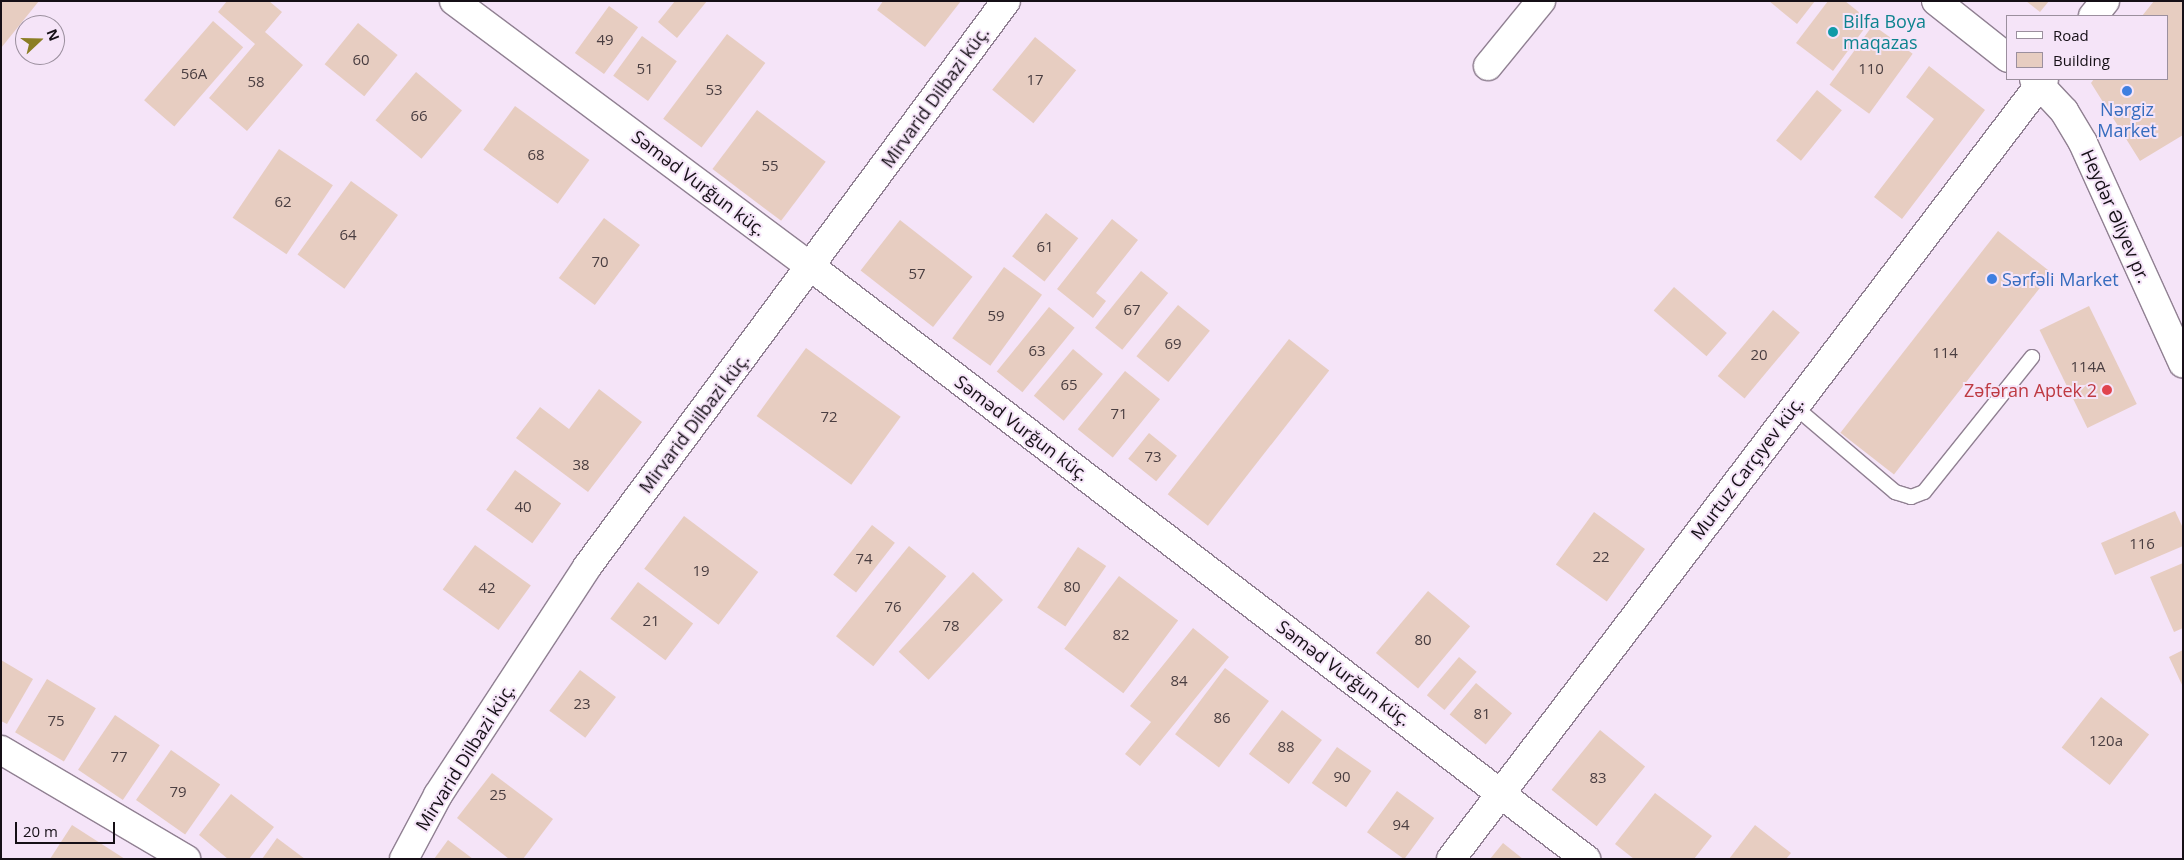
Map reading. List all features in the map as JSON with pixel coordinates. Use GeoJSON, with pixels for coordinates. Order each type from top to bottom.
{"type":"FeatureCollection","features":[{"type":"Feature","properties":{"kind":"street","name":"Səməd Vurğun küç."},"geometry":{"type":"LineString","coordinates":[[454,1],[810,266],[1586,859]]}},
{"type":"Feature","properties":{"kind":"street","name":"Mirvarid Dilbazi küç."},"geometry":{"type":"LineString","coordinates":[[404,859],[438,795],[587,567],[1006,1]]}},
{"type":"Feature","properties":{"kind":"street"},"geometry":{"type":"LineString","coordinates":[[1488,66],[1542,1]]}},
{"type":"Feature","properties":{"kind":"street"},"geometry":{"type":"LineString","coordinates":[[1936,1],[2006,56]]}},
{"type":"Feature","properties":{"kind":"street"},"geometry":{"type":"LineString","coordinates":[[2095,15],[2105,1]]}},
{"type":"Feature","properties":{"kind":"street","name":"Heydər Əliyev pr."},"geometry":{"type":"LineString","coordinates":[[2040,80],[2064,111],[2083,143],[2183,363]]}},
{"type":"Feature","properties":{"kind":"street","name":"Murtuz Carçıyev küç."},"geometry":{"type":"LineString","coordinates":[[1451,859],[2040,80]]}},
{"type":"Feature","properties":{"kind":"street"},"geometry":{"type":"LineString","coordinates":[[1,750],[186,859]]}},
{"type":"Feature","properties":{"kind":"lane"},"geometry":{"type":"LineString","coordinates":[[1794,406],[1895,492],[1911,497],[1924,492],[2032,357]]}},
{"type":"Feature","properties":{"kind":"building"},"geometry":{"type":"Polygon","coordinates":[[[1,1],[39,1],[28,15],[15,15],[15,31],[1,48],[1,1]]]}},
{"type":"Feature","properties":{"kind":"building"},"geometry":{"type":"Polygon","coordinates":[[[227,1],[269,1],[282,12],[265,32],[303,65],[247,131],[209,98],[255,44],[218,12],[227,1]]]}},
{"type":"Feature","properties":{"kind":"building"},"geometry":{"type":"Polygon","coordinates":[[[675,1],[707,1],[677,38],[658,22],[675,1]]]}},
{"type":"Feature","properties":{"kind":"building"},"geometry":{"type":"Polygon","coordinates":[[[883,1],[961,1],[925,47],[877,10],[883,1]]]}},
{"type":"Feature","properties":{"kind":"building"},"geometry":{"type":"Polygon","coordinates":[[[1769,1],[1815,1],[1797,24],[1769,1]]]}},
{"type":"Feature","properties":{"kind":"building","name":"Bilfa Boya maqazas"},"geometry":{"type":"Polygon","coordinates":[[[1828,1],[1845,1],[1870,21],[1833,71],[1796,43],[1828,1]]]}},
{"type":"Feature","properties":{"kind":"building"},"geometry":{"type":"Polygon","coordinates":[[[2026,1],[2049,1],[2040,12],[2026,1]]]}},
{"type":"Feature","properties":{"kind":"building"},"geometry":{"type":"Polygon","coordinates":[[[2154,1],[2183,1],[2183,135],[2140,161],[2091,83],[2093,80],[2169,80],[2169,15],[2143,15],[2154,1]]]}},
{"type":"Feature","properties":{"kind":"building"},"geometry":{"type":"Polygon","coordinates":[[[609,6],[638,27],[604,74],[575,53],[609,6]]]}},
{"type":"Feature","properties":{"kind":"building"},"geometry":{"type":"Polygon","coordinates":[[[213,21],[243,47],[174,126],[144,100],[213,21]]]}},
{"type":"Feature","properties":{"kind":"building"},"geometry":{"type":"Polygon","coordinates":[[[358,23],[398,55],[364,96],[325,64],[358,23]]]}},
{"type":"Feature","properties":{"kind":"building"},"geometry":{"type":"Polygon","coordinates":[[[1873,25],[1913,54],[1869,114],[1830,85],[1873,25]]]}},
{"type":"Feature","properties":{"kind":"building"},"geometry":{"type":"Polygon","coordinates":[[[727,34],[765,63],[702,148],[663,119],[727,34]]]}},
{"type":"Feature","properties":{"kind":"building"},"geometry":{"type":"Polygon","coordinates":[[[642,36],[677,61],[648,101],[613,76],[642,36]]]}},
{"type":"Feature","properties":{"kind":"building"},"geometry":{"type":"Polygon","coordinates":[[[1035,37],[1076,70],[1033,123],[992,90],[1035,37]]]}},
{"type":"Feature","properties":{"kind":"building"},"geometry":{"type":"Polygon","coordinates":[[[1929,66],[1985,110],[1902,219],[1874,197],[1934,119],[1906,97],[1929,66]]]}},
{"type":"Feature","properties":{"kind":"building"},"geometry":{"type":"Polygon","coordinates":[[[416,72],[462,111],[421,159],[376,120],[416,72]]]}},
{"type":"Feature","properties":{"kind":"building"},"geometry":{"type":"Polygon","coordinates":[[[1817,90],[1842,110],[1801,161],[1776,141],[1817,90]]]}},
{"type":"Feature","properties":{"kind":"building"},"geometry":{"type":"Polygon","coordinates":[[[515,106],[589,160],[558,204],[483,150],[515,106]]]}},
{"type":"Feature","properties":{"kind":"building"},"geometry":{"type":"Polygon","coordinates":[[[757,110],[826,162],[781,221],[712,169],[757,110]]]}},
{"type":"Feature","properties":{"kind":"building"},"geometry":{"type":"Polygon","coordinates":[[[279,149],[333,185],[286,254],[233,218],[279,149]]]}},
{"type":"Feature","properties":{"kind":"building"},"geometry":{"type":"Polygon","coordinates":[[[351,181],[398,215],[344,289],[298,255],[351,181]]]}},
{"type":"Feature","properties":{"kind":"building"},"geometry":{"type":"Polygon","coordinates":[[[1046,213],[1078,238],[1044,282],[1012,256],[1046,213]]]}},
{"type":"Feature","properties":{"kind":"building"},"geometry":{"type":"Polygon","coordinates":[[[604,218],[640,245],[595,305],[559,278],[604,218]]]}},
{"type":"Feature","properties":{"kind":"building"},"geometry":{"type":"Polygon","coordinates":[[[1112,219],[1138,240],[1096,293],[1106,301],[1093,318],[1057,289],[1112,219]]]}},
{"type":"Feature","properties":{"kind":"building"},"geometry":{"type":"Polygon","coordinates":[[[900,220],[972,277],[933,327],[861,270],[900,220]]]}},
{"type":"Feature","properties":{"kind":"building"},"geometry":{"type":"Polygon","coordinates":[[[1998,231],[2052,273],[1894,475],[1840,433],[1998,231]]]}},
{"type":"Feature","properties":{"kind":"building"},"geometry":{"type":"Polygon","coordinates":[[[1004,267],[1042,295],[990,366],[952,338],[1004,267]]]}},
{"type":"Feature","properties":{"kind":"building"},"geometry":{"type":"Polygon","coordinates":[[[1141,271],[1168,293],[1122,350],[1095,328],[1141,271]]]}},
{"type":"Feature","properties":{"kind":"building"},"geometry":{"type":"Polygon","coordinates":[[[1674,287],[1727,333],[1706,356],[1654,310],[1674,287]]]}},
{"type":"Feature","properties":{"kind":"building"},"geometry":{"type":"Polygon","coordinates":[[[1178,305],[1210,331],[1168,382],[1136,356],[1178,305]]]}},
{"type":"Feature","properties":{"kind":"building"},"geometry":{"type":"Polygon","coordinates":[[[2089,306],[2137,404],[2087,428],[2040,330],[2089,306]]]}},
{"type":"Feature","properties":{"kind":"building"},"geometry":{"type":"Polygon","coordinates":[[[1049,307],[1075,328],[1022,392],[997,372],[1049,307]]]}},
{"type":"Feature","properties":{"kind":"building"},"geometry":{"type":"Polygon","coordinates":[[[1773,310],[1800,332],[1745,398],[1718,376],[1773,310]]]}},
{"type":"Feature","properties":{"kind":"building"},"geometry":{"type":"Polygon","coordinates":[[[1289,339],[1329,370],[1208,526],[1168,494],[1289,339]]]}},
{"type":"Feature","properties":{"kind":"building"},"geometry":{"type":"Polygon","coordinates":[[[806,348],[901,417],[851,485],[757,416],[806,348]]]}},
{"type":"Feature","properties":{"kind":"building"},"geometry":{"type":"Polygon","coordinates":[[[1073,349],[1103,374],[1064,421],[1034,396],[1073,349]]]}},
{"type":"Feature","properties":{"kind":"building"},"geometry":{"type":"Polygon","coordinates":[[[1125,371],[1160,399],[1113,458],[1078,429],[1125,371]]]}},
{"type":"Feature","properties":{"kind":"building"},"geometry":{"type":"Polygon","coordinates":[[[599,389],[642,422],[588,492],[516,438],[540,407],[569,429],[599,389]]]}},
{"type":"Feature","properties":{"kind":"building"},"geometry":{"type":"Polygon","coordinates":[[[1149,433],[1177,456],[1156,481],[1128,459],[1149,433]]]}},
{"type":"Feature","properties":{"kind":"building"},"geometry":{"type":"Polygon","coordinates":[[[515,470],[561,504],[532,543],[486,510],[515,470]]]}},
{"type":"Feature","properties":{"kind":"building"},"geometry":{"type":"Polygon","coordinates":[[[2175,511],[2183,528],[2183,546],[2115,575],[2101,543],[2175,511]]]}},
{"type":"Feature","properties":{"kind":"building"},"geometry":{"type":"Polygon","coordinates":[[[1594,512],[1645,549],[1607,602],[1556,565],[1594,512]]]}},
{"type":"Feature","properties":{"kind":"building"},"geometry":{"type":"Polygon","coordinates":[[[684,516],[758,572],[719,625],[644,569],[684,516]]]}},
{"type":"Feature","properties":{"kind":"building"},"geometry":{"type":"Polygon","coordinates":[[[872,525],[895,543],[856,592],[833,575],[872,525]]]}},
{"type":"Feature","properties":{"kind":"building"},"geometry":{"type":"Polygon","coordinates":[[[475,545],[531,586],[498,630],[443,589],[475,545]]]}},
{"type":"Feature","properties":{"kind":"building"},"geometry":{"type":"Polygon","coordinates":[[[909,546],[946,576],[873,666],[836,636],[909,546]]]}},
{"type":"Feature","properties":{"kind":"building"},"geometry":{"type":"Polygon","coordinates":[[[1078,547],[1106,566],[1065,627],[1037,608],[1078,547]]]}},
{"type":"Feature","properties":{"kind":"building"},"geometry":{"type":"Polygon","coordinates":[[[2183,563],[2183,628],[2174,632],[2150,577],[2183,563]]]}},
{"type":"Feature","properties":{"kind":"building"},"geometry":{"type":"Polygon","coordinates":[[[973,572],[1003,600],[929,680],[899,652],[973,572]]]}},
{"type":"Feature","properties":{"kind":"building"},"geometry":{"type":"Polygon","coordinates":[[[1119,576],[1178,621],[1123,693],[1064,649],[1119,576]]]}},
{"type":"Feature","properties":{"kind":"building"},"geometry":{"type":"Polygon","coordinates":[[[638,582],[693,624],[665,660],[610,619],[638,582]]]}},
{"type":"Feature","properties":{"kind":"building"},"geometry":{"type":"Polygon","coordinates":[[[1428,591],[1470,626],[1418,688],[1376,653],[1428,591]]]}},
{"type":"Feature","properties":{"kind":"building"},"geometry":{"type":"Polygon","coordinates":[[[1193,628],[1229,657],[1140,766],[1125,754],[1151,722],[1130,706],[1193,628]]]}},
{"type":"Feature","properties":{"kind":"building"},"geometry":{"type":"Polygon","coordinates":[[[2183,650],[2183,687],[2169,657],[2183,650]]]}},
{"type":"Feature","properties":{"kind":"building"},"geometry":{"type":"Polygon","coordinates":[[[1459,657],[1477,672],[1444,710],[1427,695],[1459,657]]]}},
{"type":"Feature","properties":{"kind":"building"},"geometry":{"type":"Polygon","coordinates":[[[1,660],[33,679],[7,724],[1,721],[1,660]]]}},
{"type":"Feature","properties":{"kind":"building"},"geometry":{"type":"Polygon","coordinates":[[[1225,668],[1269,701],[1219,767],[1175,734],[1225,668]]]}},
{"type":"Feature","properties":{"kind":"building"},"geometry":{"type":"Polygon","coordinates":[[[580,670],[616,697],[585,738],[549,711],[580,670]]]}},
{"type":"Feature","properties":{"kind":"building"},"geometry":{"type":"Polygon","coordinates":[[[47,679],[96,708],[64,762],[15,732],[47,679]]]}},
{"type":"Feature","properties":{"kind":"building"},"geometry":{"type":"Polygon","coordinates":[[[1476,683],[1512,713],[1486,745],[1450,714],[1476,683]]]}},
{"type":"Feature","properties":{"kind":"building"},"geometry":{"type":"Polygon","coordinates":[[[2101,697],[2149,735],[2110,785],[2062,747],[2101,697]]]}},
{"type":"Feature","properties":{"kind":"building"},"geometry":{"type":"Polygon","coordinates":[[[1282,710],[1322,740],[1289,784],[1249,754],[1282,710]]]}},
{"type":"Feature","properties":{"kind":"building"},"geometry":{"type":"Polygon","coordinates":[[[115,715],[160,745],[123,800],[78,770],[115,715]]]}},
{"type":"Feature","properties":{"kind":"building"},"geometry":{"type":"Polygon","coordinates":[[[1600,730],[1645,767],[1597,826],[1552,790],[1600,730]]]}},
{"type":"Feature","properties":{"kind":"building"},"geometry":{"type":"Polygon","coordinates":[[[1337,747],[1371,771],[1346,807],[1312,783],[1337,747]]]}},
{"type":"Feature","properties":{"kind":"building"},"geometry":{"type":"Polygon","coordinates":[[[171,750],[220,784],[185,834],[136,800],[171,750]]]}},
{"type":"Feature","properties":{"kind":"building"},"geometry":{"type":"Polygon","coordinates":[[[492,773],[553,819],[523,859],[509,859],[457,818],[492,773]]]}},
{"type":"Feature","properties":{"kind":"building"},"geometry":{"type":"Polygon","coordinates":[[[1397,791],[1434,818],[1404,859],[1367,832],[1397,791]]]}},
{"type":"Feature","properties":{"kind":"building"},"geometry":{"type":"Polygon","coordinates":[[[1655,793],[1712,836],[1694,859],[1634,859],[1615,844],[1655,793]]]}},
{"type":"Feature","properties":{"kind":"building"},"geometry":{"type":"Polygon","coordinates":[[[231,794],[274,827],[249,859],[228,859],[199,835],[231,794]]]}},
{"type":"Feature","properties":{"kind":"building"},"geometry":{"type":"Polygon","coordinates":[[[72,825],[125,859],[50,859],[72,825]]]}},
{"type":"Feature","properties":{"kind":"building"},"geometry":{"type":"Polygon","coordinates":[[[1755,825],[1791,853],[1786,859],[1729,859],[1755,825]]]}},
{"type":"Feature","properties":{"kind":"building"},"geometry":{"type":"Polygon","coordinates":[[[277,838],[305,859],[262,859],[277,838]]]}},
{"type":"Feature","properties":{"kind":"building"},"geometry":{"type":"Polygon","coordinates":[[[448,840],[473,859],[434,859],[448,840]]]}},
{"type":"Feature","properties":{"kind":"building"},"geometry":{"type":"Polygon","coordinates":[[[1503,843],[1523,859],[1490,859],[1503,843]]]}},
{"type":"Feature","properties":{"kind":"place","name":"Bilfa Boya maqazas"},"geometry":{"type":"Point","coordinates":[1833,32]}},
{"type":"Feature","properties":{"kind":"place","name":"Nərgiz Market"},"geometry":{"type":"Point","coordinates":[2127,91]}},
{"type":"Feature","properties":{"kind":"place","name":"Sərfəli Market"},"geometry":{"type":"Point","coordinates":[1992,279]}},
{"type":"Feature","properties":{"kind":"place","name":"Zəfəran Aptek 2"},"geometry":{"type":"Point","coordinates":[2107,390]}}]}
